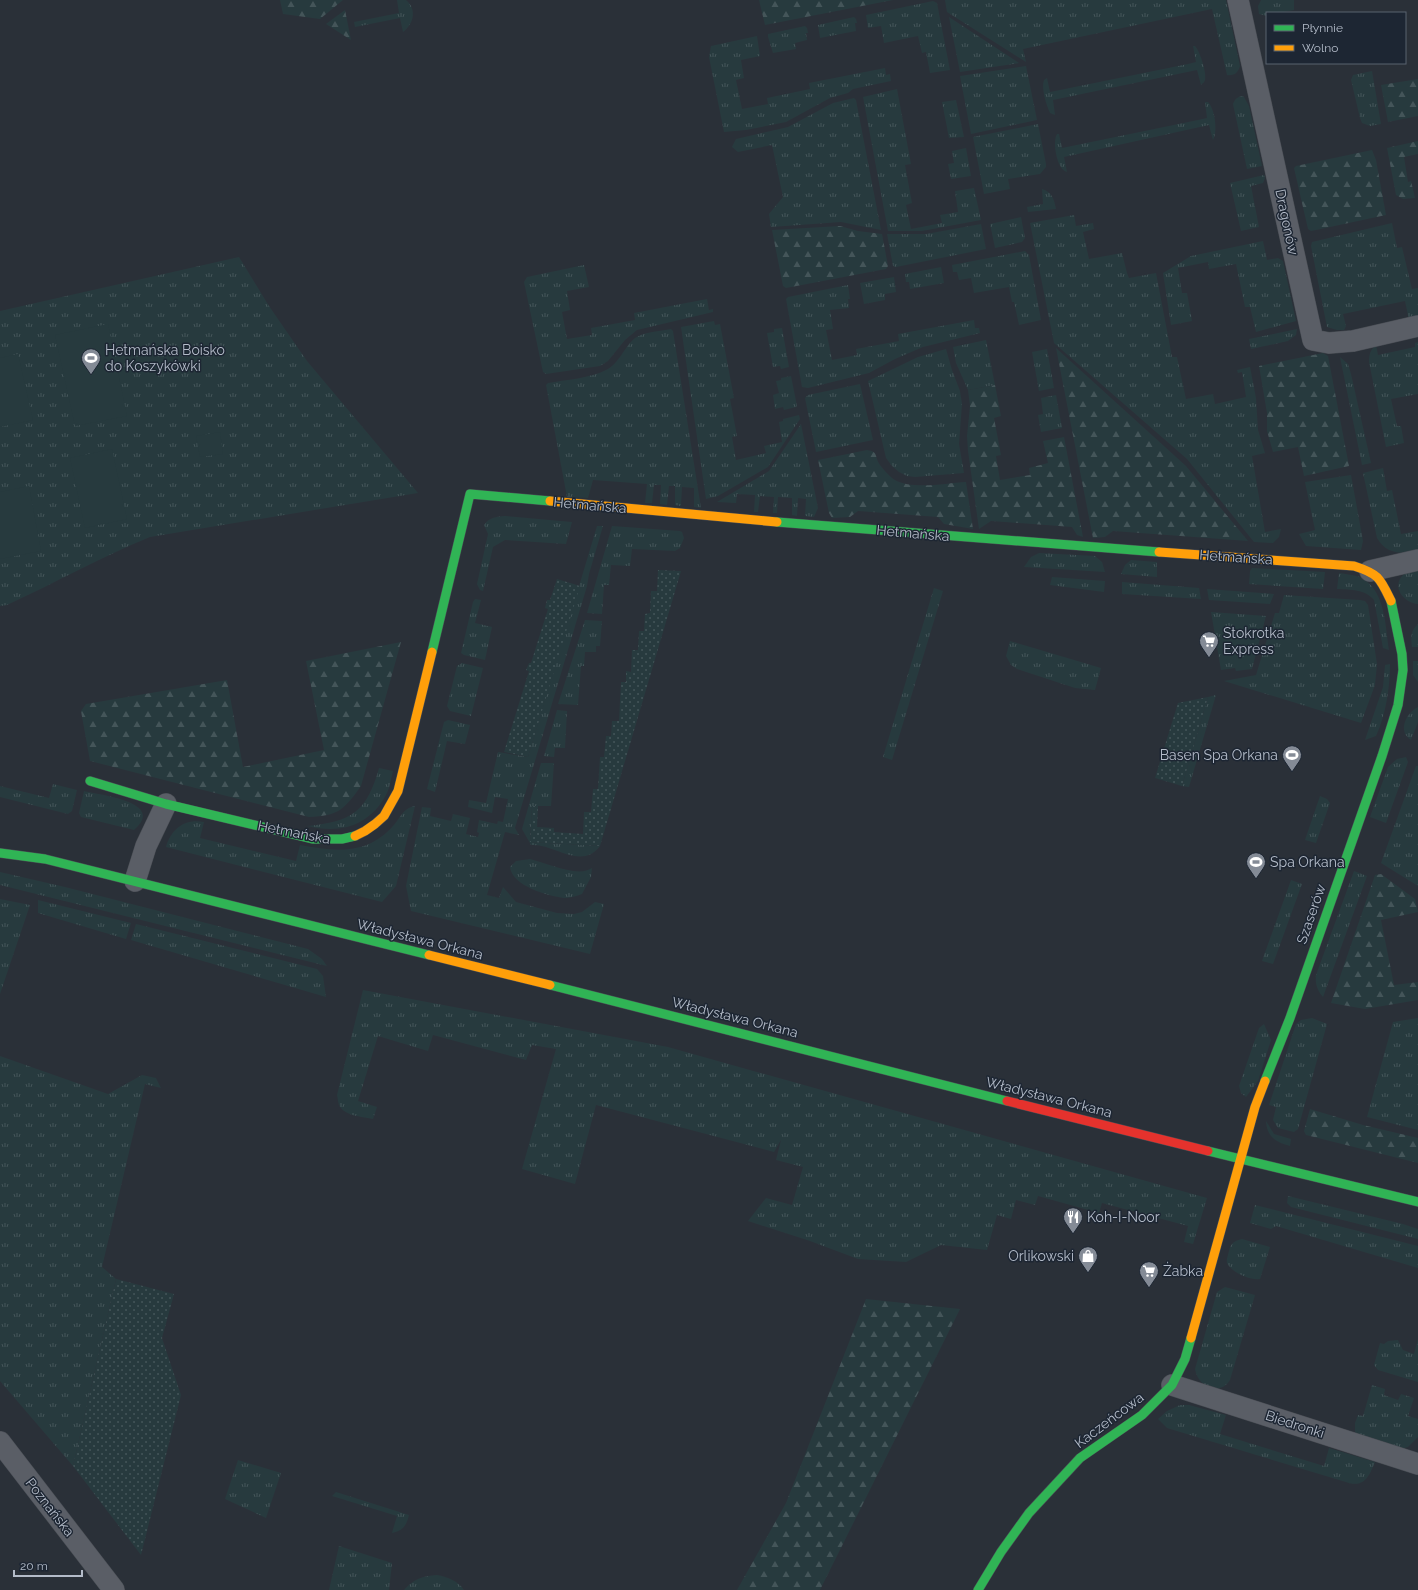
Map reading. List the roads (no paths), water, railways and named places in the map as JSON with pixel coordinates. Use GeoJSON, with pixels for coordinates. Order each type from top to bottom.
{"type":"FeatureCollection","features":[{"type":"Feature","properties":{"kind":"street","name":"Dragonów"},"geometry":{"type":"LineString","coordinates":[[1238,0],[1312,340],[1329,343],[1353,341],[1418,326]]}},
{"type":"Feature","properties":{"kind":"street","name":"Hetmańska"},"geometry":{"type":"LineString","coordinates":[[166,804],[319,840],[336,840],[361,834],[381,819],[391,807],[398,791],[470,494],[705,516],[1362,568]]}},
{"type":"Feature","properties":{"kind":"street"},"geometry":{"type":"LineString","coordinates":[[1362,568],[1418,560]]}},
{"type":"Feature","properties":{"kind":"street","name":"Szaserów"},"geometry":{"type":"LineString","coordinates":[[1241,1158],[1254,1107],[1290,1018],[1398,705],[1403,670],[1396,618],[1389,594],[1381,579],[1362,568]]}},
{"type":"Feature","properties":{"kind":"street"},"geometry":{"type":"LineString","coordinates":[[90,781],[166,804],[146,846],[135,881]]}},
{"type":"Feature","properties":{"kind":"street","name":"Władysława Orkana"},"geometry":{"type":"LineString","coordinates":[[7,845],[45,859]]}},
{"type":"Feature","properties":{"kind":"street","name":"Władysława Orkana"},"geometry":{"type":"LineString","coordinates":[[0,853],[45,859],[135,881],[700,1022],[1054,1113],[1418,1202]]}},
{"type":"Feature","properties":{"kind":"street","name":"Kaczeńcowa"},"geometry":{"type":"LineString","coordinates":[[978,1590],[1001,1552],[1029,1513],[1080,1458],[1142,1415],[1172,1385],[1185,1359],[1241,1158]]}},
{"type":"Feature","properties":{"kind":"street","name":"Biedronki"},"geometry":{"type":"LineString","coordinates":[[1172,1385],[1418,1464]]}},
{"type":"Feature","properties":{"kind":"street","name":"Poznańska"},"geometry":{"type":"LineString","coordinates":[[0,1442],[114,1590]]}},
{"type":"Feature","properties":{"kind":"place","name":"Hetmańska Boisko do Koszykówki"},"geometry":{"type":"Point","coordinates":[91,375]}},
{"type":"Feature","properties":{"kind":"place","name":"Stokrotka Express"},"geometry":{"type":"Point","coordinates":[1209,658]}},
{"type":"Feature","properties":{"kind":"place","name":"Basen Spa Orkana"},"geometry":{"type":"Point","coordinates":[1292,772]}},
{"type":"Feature","properties":{"kind":"place","name":"Spa Orkana"},"geometry":{"type":"Point","coordinates":[1256,879]}},
{"type":"Feature","properties":{"kind":"place","name":"Koh-I-Noor"},"geometry":{"type":"Point","coordinates":[1073,1234]}},
{"type":"Feature","properties":{"kind":"place","name":"Orlikowski"},"geometry":{"type":"Point","coordinates":[1088,1273]}},
{"type":"Feature","properties":{"kind":"place","name":"Żabka"},"geometry":{"type":"Point","coordinates":[1149,1288]}}]}
